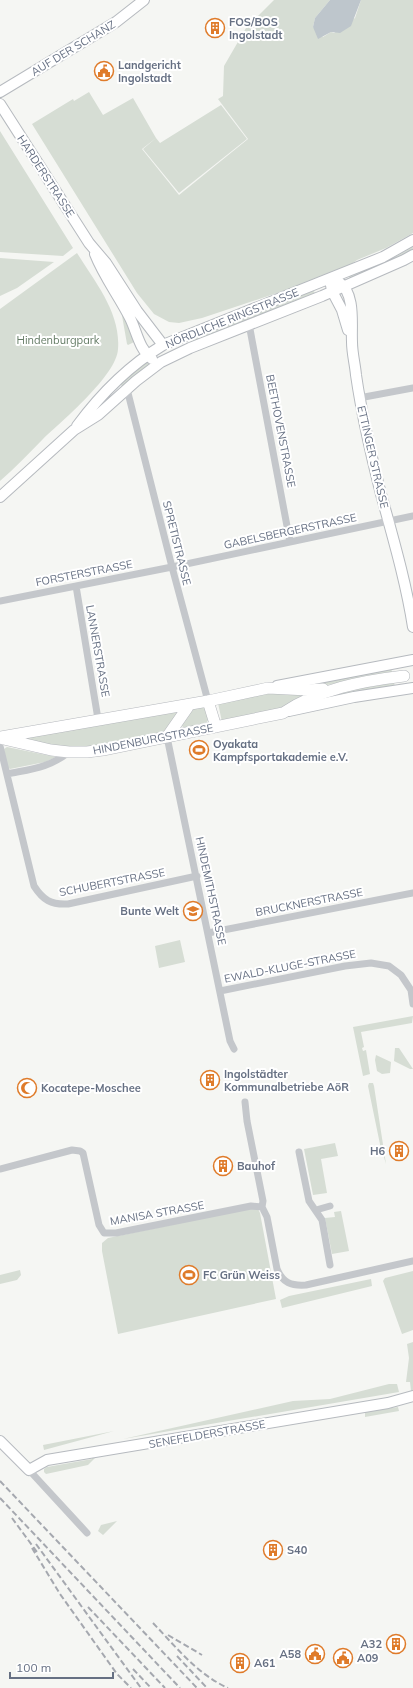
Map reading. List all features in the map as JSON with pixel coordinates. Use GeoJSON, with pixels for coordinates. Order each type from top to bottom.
{"type":"FeatureCollection","features":[{"type":"Feature","properties":{"kind":"main road","name":"AUF DER SCHANZ"},"geometry":{"type":"LineString","coordinates":[[0,92],[116,22],[144,0]]}},
{"type":"Feature","properties":{"kind":"main road","name":"HARDERSTRASSE"},"geometry":{"type":"LineString","coordinates":[[0,104],[92,248],[100,267],[130,318],[139,341],[147,355]]}},
{"type":"Feature","properties":{"kind":"main road","name":"NÖRDLICHE RINGSTRASSE"},"geometry":{"type":"LineString","coordinates":[[74,430],[90,408],[147,355],[163,345],[383,257],[413,240]]}},
{"type":"Feature","properties":{"kind":"main road","name":"HARDERSTRASSE"},"geometry":{"type":"LineString","coordinates":[[92,248],[106,263],[137,311],[163,345]]}},
{"type":"Feature","properties":{"kind":"main road","name":"NÖRDLICHE RINGSTRASSE"},"geometry":{"type":"LineString","coordinates":[[0,497],[74,430],[98,415],[151,369],[162,362],[190,348],[344,286],[413,255]]}},
{"type":"Feature","properties":{"kind":"main road"},"geometry":{"type":"LineString","coordinates":[[332,278],[344,286]]}},
{"type":"Feature","properties":{"kind":"main road"},"geometry":{"type":"LineString","coordinates":[[332,278],[332,291],[342,310],[352,343]]}},
{"type":"Feature","properties":{"kind":"main road","name":"ETTINGER STRASSE"},"geometry":{"type":"LineString","coordinates":[[344,286],[349,300],[352,324],[352,343],[359,398],[388,521],[406,587],[413,627]]}},
{"type":"Feature","properties":{"kind":"main road"},"geometry":{"type":"LineString","coordinates":[[128,372],[138,348],[139,341]]}},
{"type":"Feature","properties":{"kind":"main road"},"geometry":{"type":"LineString","coordinates":[[147,355],[157,362],[162,362],[163,345]]}},
{"type":"Feature","properties":{"kind":"main road","name":"HINDENBURGSTRASSE"},"geometry":{"type":"LineString","coordinates":[[0,738],[98,719],[208,701],[413,660]]}},
{"type":"Feature","properties":{"kind":"main road","name":"HINDENBURGSTRASSE"},"geometry":{"type":"LineString","coordinates":[[268,688],[308,690],[334,688],[404,676]]}},
{"type":"Feature","properties":{"kind":"main road","name":"HINDENBURGSTRASSE"},"geometry":{"type":"LineString","coordinates":[[283,713],[303,700],[334,688]]}},
{"type":"Feature","properties":{"kind":"main road","name":"HINDENBURGSTRASSE"},"geometry":{"type":"LineString","coordinates":[[0,738],[69,752],[103,750],[354,697],[413,688]]}},
{"type":"Feature","properties":{"kind":"main road"},"geometry":{"type":"LineString","coordinates":[[208,701],[216,727]]}},
{"type":"Feature","properties":{"kind":"main road"},"geometry":{"type":"LineString","coordinates":[[167,737],[190,704]]}},
{"type":"Feature","properties":{"kind":"main road","name":"SENEFELDERSTRASSE"},"geometry":{"type":"LineString","coordinates":[[388,1403],[413,1396]]}},
{"type":"Feature","properties":{"kind":"main road","name":"SENEFELDERSTRASSE"},"geometry":{"type":"LineString","coordinates":[[29,1470],[47,1460],[388,1403],[413,1401]]}},
{"type":"Feature","properties":{"kind":"main road"},"geometry":{"type":"LineString","coordinates":[[0,1441],[29,1470]]}},
{"type":"Feature","properties":{"kind":"street","name":"BEETHOVENSTRASSE"},"geometry":{"type":"LineString","coordinates":[[249,324],[290,542]]}},
{"type":"Feature","properties":{"kind":"street"},"geometry":{"type":"LineString","coordinates":[[359,398],[413,388]]}},
{"type":"Feature","properties":{"kind":"street","name":"SPRETISTRASSE"},"geometry":{"type":"LineString","coordinates":[[127,389],[208,701]]}},
{"type":"Feature","properties":{"kind":"street","name":"GABELSBERGERSTRASSE"},"geometry":{"type":"LineString","coordinates":[[172,567],[413,516]]}},
{"type":"Feature","properties":{"kind":"street","name":"FORSTERSTRASSE"},"geometry":{"type":"LineString","coordinates":[[0,601],[172,567]]}},
{"type":"Feature","properties":{"kind":"street","name":"LANNERSTRASSE"},"geometry":{"type":"LineString","coordinates":[[76,586],[98,719]]}},
{"type":"Feature","properties":{"kind":"street","name":"HINDEMITHSTRASSE"},"geometry":{"type":"LineString","coordinates":[[167,737],[230,1041],[234,1049]]}},
{"type":"Feature","properties":{"kind":"street","name":"SCHUBERTSTRASSE"},"geometry":{"type":"LineString","coordinates":[[0,746],[34,886],[40,895],[54,904],[68,904],[197,876]]}},
{"type":"Feature","properties":{"kind":"street"},"geometry":{"type":"LineString","coordinates":[[7,774],[50,765],[59,761],[69,752]]}},
{"type":"Feature","properties":{"kind":"street","name":"BRUCKNERSTRASSE"},"geometry":{"type":"LineString","coordinates":[[208,933],[413,892]]}},
{"type":"Feature","properties":{"kind":"street","name":"EWALD-KLUGE-STRASSE"},"geometry":{"type":"LineString","coordinates":[[220,991],[345,966],[371,963],[389,966],[401,975],[411,990],[413,1004]]}},
{"type":"Feature","properties":{"kind":"street"},"geometry":{"type":"LineString","coordinates":[[245,1102],[247,1121],[263,1201],[262,1207],[267,1217],[277,1269],[281,1277],[288,1284],[295,1286],[306,1286],[413,1261]]}},
{"type":"Feature","properties":{"kind":"street","name":"MANISA STRASSE"},"geometry":{"type":"LineString","coordinates":[[0,1169],[72,1150],[80,1150],[83,1153],[99,1225],[104,1233],[116,1233],[250,1206],[262,1207]]}},
{"type":"Feature","properties":{"kind":"street"},"geometry":{"type":"LineString","coordinates":[[299,1152],[309,1201],[322,1220],[330,1265]]}},
{"type":"Feature","properties":{"kind":"street"},"geometry":{"type":"LineString","coordinates":[[316,1210],[330,1206]]}},
{"type":"Feature","properties":{"kind":"street"},"geometry":{"type":"LineString","coordinates":[[29,1470],[87,1532]]}},
{"type":"Feature","properties":{"kind":"green space"},"geometry":{"type":"Polygon","coordinates":[[[274,0],[330,0],[315,18],[313,27],[323,37],[331,32],[334,33],[355,18],[361,0],[413,0],[413,233],[386,248],[357,260],[349,266],[301,285],[202,318],[179,323],[169,322],[154,314],[137,293],[32,124],[73,99],[74,101],[89,92],[103,115],[133,98],[156,138],[142,149],[179,195],[248,139],[218,99],[223,96],[224,66],[246,28],[274,0]]]}},
{"type":"Feature","properties":{"kind":"green space"},"geometry":{"type":"Polygon","coordinates":[[[221,105],[247,139],[179,193],[143,149],[156,138],[160,143],[221,105]]]}},
{"type":"Feature","properties":{"kind":"green space"},"geometry":{"type":"Polygon","coordinates":[[[0,131],[73,248],[63,256],[0,252],[0,131]]]}},
{"type":"Feature","properties":{"kind":"green space"},"geometry":{"type":"Polygon","coordinates":[[[413,247],[413,251],[350,279],[349,276],[393,258],[413,247]]]}},
{"type":"Feature","properties":{"kind":"green space","name":"Hindenburgpark"},"geometry":{"type":"Polygon","coordinates":[[[77,253],[99,287],[111,310],[118,336],[118,349],[115,360],[109,372],[87,397],[0,481],[0,309],[77,253]]]}},
{"type":"Feature","properties":{"kind":"green space"},"geometry":{"type":"Polygon","coordinates":[[[0,258],[54,262],[17,288],[0,296],[0,258]]]}},
{"type":"Feature","properties":{"kind":"green space"},"geometry":{"type":"Polygon","coordinates":[[[313,290],[315,293],[190,344],[189,340],[313,290]]]}},
{"type":"Feature","properties":{"kind":"green space"},"geometry":{"type":"Polygon","coordinates":[[[121,310],[134,342],[128,345],[127,344],[121,310]]]}},
{"type":"Feature","properties":{"kind":"green space"},"geometry":{"type":"Polygon","coordinates":[[[148,361],[148,366],[123,387],[120,384],[148,361]]]}},
{"type":"Feature","properties":{"kind":"green space"},"geometry":{"type":"Polygon","coordinates":[[[391,668],[392,672],[327,685],[300,686],[391,668]]]}},
{"type":"Feature","properties":{"kind":"green space"},"geometry":{"type":"Polygon","coordinates":[[[394,683],[395,686],[308,701],[361,688],[394,683]]]}},
{"type":"Feature","properties":{"kind":"green space"},"geometry":{"type":"Polygon","coordinates":[[[274,692],[310,693],[282,708],[222,722],[218,703],[274,692]]]}},
{"type":"Feature","properties":{"kind":"green space"},"geometry":{"type":"Polygon","coordinates":[[[204,706],[209,718],[207,722],[185,729],[181,725],[191,709],[204,706]]]}},
{"type":"Feature","properties":{"kind":"green space"},"geometry":{"type":"Polygon","coordinates":[[[180,710],[166,732],[104,747],[69,749],[19,737],[180,710]]]}},
{"type":"Feature","properties":{"kind":"green space"},"geometry":{"type":"Polygon","coordinates":[[[7,747],[56,757],[45,762],[10,769],[7,767],[4,749],[7,747]]]}},
{"type":"Feature","properties":{"kind":"green space"},"geometry":{"type":"Polygon","coordinates":[[[180,940],[185,962],[159,968],[155,946],[180,940]]]}},
{"type":"Feature","properties":{"kind":"green space"},"geometry":{"type":"Polygon","coordinates":[[[413,1016],[412,1023],[361,1032],[364,1047],[362,1048],[363,1051],[366,1050],[370,1074],[363,1076],[353,1027],[413,1016]]]}},
{"type":"Feature","properties":{"kind":"green space"},"geometry":{"type":"Polygon","coordinates":[[[395,1048],[399,1048],[413,1069],[394,1061],[395,1048]]]}},
{"type":"Feature","properties":{"kind":"green space"},"geometry":{"type":"Polygon","coordinates":[[[376,1055],[391,1062],[390,1073],[382,1074],[377,1071],[375,1060],[376,1055]]]}},
{"type":"Feature","properties":{"kind":"green space"},"geometry":{"type":"Polygon","coordinates":[[[369,1083],[373,1083],[374,1086],[386,1164],[382,1154],[368,1086],[369,1083]]]}},
{"type":"Feature","properties":{"kind":"green space"},"geometry":{"type":"Polygon","coordinates":[[[335,1143],[338,1156],[321,1159],[327,1193],[313,1195],[304,1149],[335,1143]]]}},
{"type":"Feature","properties":{"kind":"green space","name":"FC Grün Weiss"},"geometry":{"type":"Polygon","coordinates":[[[253,1208],[258,1209],[260,1213],[276,1299],[118,1334],[102,1251],[102,1243],[108,1238],[253,1208]]]}},
{"type":"Feature","properties":{"kind":"green space"},"geometry":{"type":"Polygon","coordinates":[[[341,1211],[349,1251],[332,1254],[325,1218],[335,1217],[334,1212],[341,1211]]]}},
{"type":"Feature","properties":{"kind":"green space"},"geometry":{"type":"Polygon","coordinates":[[[20,1270],[21,1275],[17,1280],[0,1284],[0,1275],[20,1270]]]}},
{"type":"Feature","properties":{"kind":"green space"},"geometry":{"type":"Polygon","coordinates":[[[413,1271],[413,1330],[402,1334],[383,1281],[385,1278],[413,1271]]]}},
{"type":"Feature","properties":{"kind":"green space"},"geometry":{"type":"Polygon","coordinates":[[[371,1279],[372,1286],[282,1308],[280,1300],[289,1296],[371,1279]]]}},
{"type":"Feature","properties":{"kind":"green space"},"geometry":{"type":"Polygon","coordinates":[[[413,1342],[413,1390],[411,1391],[410,1382],[406,1382],[409,1358],[407,1344],[413,1342]]]}},
{"type":"Feature","properties":{"kind":"green space"},"geometry":{"type":"Polygon","coordinates":[[[389,1384],[397,1384],[399,1392],[123,1439],[293,1401],[330,1399],[389,1384]]]}},
{"type":"Feature","properties":{"kind":"green space"},"geometry":{"type":"Polygon","coordinates":[[[398,1407],[399,1411],[365,1417],[365,1412],[398,1407]]]}},
{"type":"Feature","properties":{"kind":"green space"},"geometry":{"type":"Polygon","coordinates":[[[114,1431],[44,1450],[43,1445],[114,1431]]]}},
{"type":"Feature","properties":{"kind":"green space"},"geometry":{"type":"Polygon","coordinates":[[[92,1457],[96,1457],[88,1465],[46,1474],[44,1472],[44,1469],[47,1467],[92,1459],[92,1457]]]}},
{"type":"Feature","properties":{"kind":"green space"},"geometry":{"type":"Polygon","coordinates":[[[117,1521],[103,1535],[98,1531],[101,1525],[117,1521]]]}},
{"type":"Feature","properties":{"kind":"shaded area"},"geometry":{"type":"Polygon","coordinates":[[[330,0],[361,0],[351,26],[340,33],[331,32],[318,39],[313,27],[315,18],[330,0]]]}},
{"type":"Feature","properties":{"kind":"railway"},"geometry":{"type":"LineString","coordinates":[[0,1481],[197,1688]]}},
{"type":"Feature","properties":{"kind":"railway"},"geometry":{"type":"LineString","coordinates":[[0,1498],[180,1688]]}},
{"type":"Feature","properties":{"kind":"railway"},"geometry":{"type":"LineString","coordinates":[[12,1518],[37,1552]]}},
{"type":"Feature","properties":{"kind":"railway"},"geometry":{"type":"LineString","coordinates":[[36,1544],[141,1688]]}},
{"type":"Feature","properties":{"kind":"railway"},"geometry":{"type":"LineString","coordinates":[[32,1548],[60,1594],[117,1674],[131,1688]]}},
{"type":"Feature","properties":{"kind":"railway"},"geometry":{"type":"LineString","coordinates":[[88,1607],[165,1688]]}},
{"type":"Feature","properties":{"kind":"railway"},"geometry":{"type":"LineString","coordinates":[[153,1623],[197,1668],[228,1688]]}},
{"type":"Feature","properties":{"kind":"railway"},"geometry":{"type":"LineString","coordinates":[[168,1635],[202,1655]]}},
{"type":"Feature","properties":{"kind":"railway"},"geometry":{"type":"LineString","coordinates":[[177,1656],[207,1688]]}},
{"type":"Feature","properties":{"kind":"railway"},"geometry":{"type":"LineString","coordinates":[[133,1669],[151,1688]]}},
{"type":"Feature","properties":{"kind":"place","name":"FOS/BOS Ingolstadt"},"geometry":{"type":"Point","coordinates":[215,28]}},
{"type":"Feature","properties":{"kind":"place","name":"Landgericht Ingolstadt"},"geometry":{"type":"Point","coordinates":[104,71]}},
{"type":"Feature","properties":{"kind":"place","name":"Oyakata Kampfsportakademie e.V."},"geometry":{"type":"Point","coordinates":[199,750]}},
{"type":"Feature","properties":{"kind":"place","name":"Bunte Welt"},"geometry":{"type":"Point","coordinates":[193,911]}},
{"type":"Feature","properties":{"kind":"place","name":"Ingolstädter Kommunalbetriebe AöR"},"geometry":{"type":"Point","coordinates":[210,1080]}},
{"type":"Feature","properties":{"kind":"place","name":"Kocatepe-Moschee"},"geometry":{"type":"Point","coordinates":[27,1088]}},
{"type":"Feature","properties":{"kind":"place","name":"H6"},"geometry":{"type":"Point","coordinates":[399,1151]}},
{"type":"Feature","properties":{"kind":"place","name":"Bauhof"},"geometry":{"type":"Point","coordinates":[223,1166]}},
{"type":"Feature","properties":{"kind":"place","name":"FC Grün Weiss"},"geometry":{"type":"Point","coordinates":[189,1275]}},
{"type":"Feature","properties":{"kind":"place","name":"S40"},"geometry":{"type":"Point","coordinates":[273,1550]}},
{"type":"Feature","properties":{"kind":"place","name":"A32"},"geometry":{"type":"Point","coordinates":[396,1644]}},
{"type":"Feature","properties":{"kind":"place","name":"A58"},"geometry":{"type":"Point","coordinates":[315,1654]}},
{"type":"Feature","properties":{"kind":"place","name":"A09"},"geometry":{"type":"Point","coordinates":[343,1658]}},
{"type":"Feature","properties":{"kind":"place","name":"A61"},"geometry":{"type":"Point","coordinates":[240,1663]}}]}
